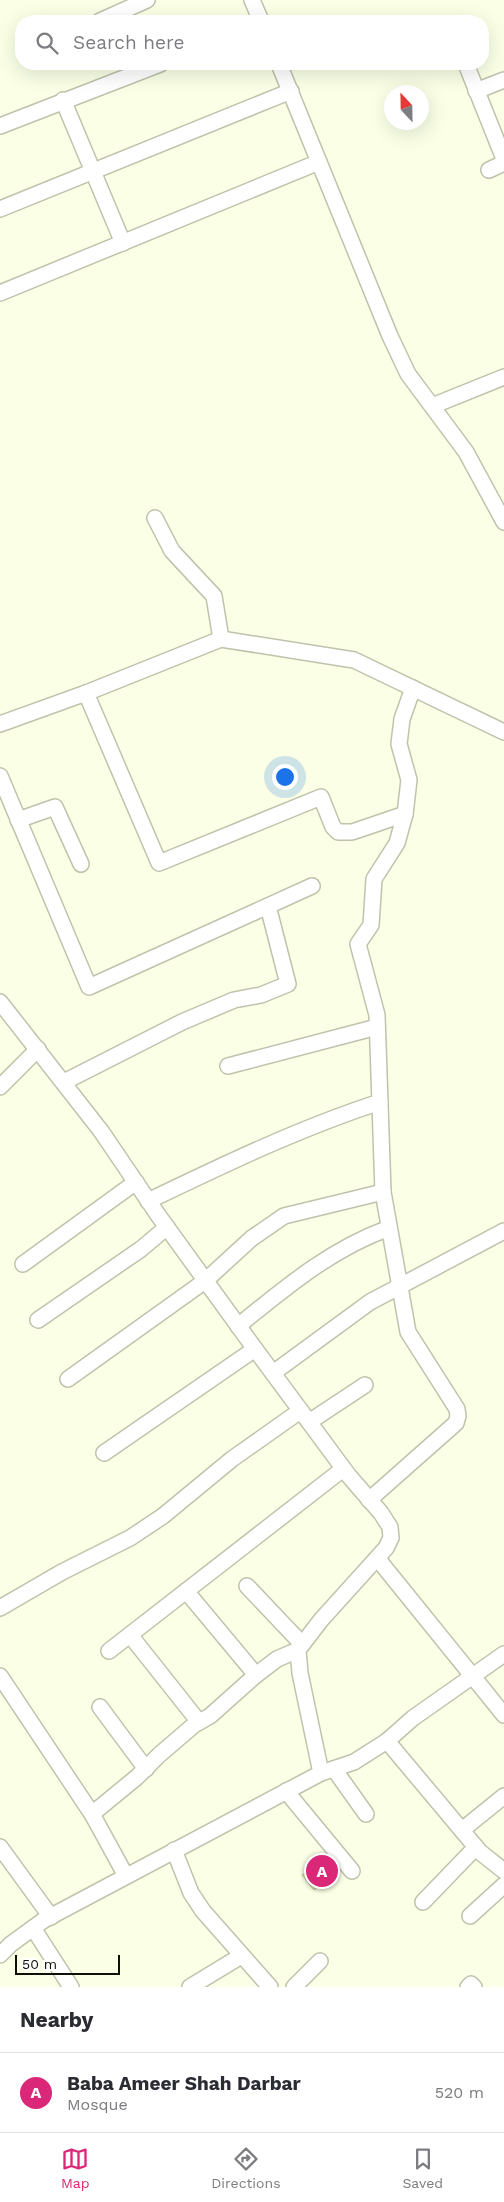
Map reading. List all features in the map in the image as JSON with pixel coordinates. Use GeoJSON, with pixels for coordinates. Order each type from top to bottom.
{"type":"FeatureCollection","features":[{"type":"Feature","properties":{"kind":"street"},"geometry":{"type":"LineString","coordinates":[[113,15],[147,0]]}},
{"type":"Feature","properties":{"kind":"street"},"geometry":{"type":"LineString","coordinates":[[252,0],[258,15]]}},
{"type":"Feature","properties":{"kind":"street"},"geometry":{"type":"LineString","coordinates":[[0,126],[144,70]]}},
{"type":"Feature","properties":{"kind":"street"},"geometry":{"type":"LineString","coordinates":[[282,70],[390,336],[408,374],[466,452],[504,522]]}},
{"type":"Feature","properties":{"kind":"street"},"geometry":{"type":"LineString","coordinates":[[468,70],[504,161],[489,170]]}},
{"type":"Feature","properties":{"kind":"street"},"geometry":{"type":"LineString","coordinates":[[476,91],[504,80]]}},
{"type":"Feature","properties":{"kind":"street"},"geometry":{"type":"LineString","coordinates":[[0,209],[291,91]]}},
{"type":"Feature","properties":{"kind":"street"},"geometry":{"type":"LineString","coordinates":[[63,100],[123,243]]}},
{"type":"Feature","properties":{"kind":"street"},"geometry":{"type":"LineString","coordinates":[[0,293],[319,162]]}},
{"type":"Feature","properties":{"kind":"street"},"geometry":{"type":"LineString","coordinates":[[432,406],[504,377]]}},
{"type":"Feature","properties":{"kind":"street"},"geometry":{"type":"LineString","coordinates":[[155,518],[172,550],[214,596],[221,639]]}},
{"type":"Feature","properties":{"kind":"street"},"geometry":{"type":"LineString","coordinates":[[0,724],[86,693],[221,639],[354,660],[504,732]]}},
{"type":"Feature","properties":{"kind":"street"},"geometry":{"type":"LineString","coordinates":[[369,1500],[456,1423],[458,1416],[457,1409],[408,1332],[383,1192],[377,1015],[358,944],[372,925],[374,879],[396,843],[405,814],[409,780],[399,744],[402,719],[413,688]]}},
{"type":"Feature","properties":{"kind":"street"},"geometry":{"type":"LineString","coordinates":[[86,693],[159,863],[321,797],[338,832],[352,832],[405,814]]}},
{"type":"Feature","properties":{"kind":"street"},"geometry":{"type":"LineString","coordinates":[[0,776],[89,987],[312,886]]}},
{"type":"Feature","properties":{"kind":"street"},"geometry":{"type":"LineString","coordinates":[[18,820],[55,807],[81,864]]}},
{"type":"Feature","properties":{"kind":"street"},"geometry":{"type":"LineString","coordinates":[[64,1082],[182,1022],[234,1000],[261,995],[288,984],[268,906]]}},
{"type":"Feature","properties":{"kind":"street"},"geometry":{"type":"LineString","coordinates":[[0,1002],[102,1131],[148,1201],[205,1281],[343,1469],[390,1528],[391,1538],[376,1558],[300,1647],[277,1659],[256,1675],[210,1716],[199,1722],[92,1814]]}},
{"type":"Feature","properties":{"kind":"street"},"geometry":{"type":"LineString","coordinates":[[228,1066],[377,1027]]}},
{"type":"Feature","properties":{"kind":"street"},"geometry":{"type":"LineString","coordinates":[[0,1087],[38,1049]]}},
{"type":"Feature","properties":{"kind":"street"},"geometry":{"type":"LineString","coordinates":[[148,1201],[248,1153],[332,1118],[380,1102]]}},
{"type":"Feature","properties":{"kind":"street"},"geometry":{"type":"LineString","coordinates":[[23,1264],[136,1182]]}},
{"type":"Feature","properties":{"kind":"street"},"geometry":{"type":"LineString","coordinates":[[68,1379],[205,1281],[252,1238],[284,1216],[383,1192]]}},
{"type":"Feature","properties":{"kind":"street"},"geometry":{"type":"LineString","coordinates":[[38,1320],[167,1227]]}},
{"type":"Feature","properties":{"kind":"street"},"geometry":{"type":"LineString","coordinates":[[238,1326],[294,1280],[333,1253],[389,1228]]}},
{"type":"Feature","properties":{"kind":"street"},"geometry":{"type":"LineString","coordinates":[[273,1374],[370,1302],[504,1231]]}},
{"type":"Feature","properties":{"kind":"street"},"geometry":{"type":"LineString","coordinates":[[104,1453],[255,1349]]}},
{"type":"Feature","properties":{"kind":"street"},"geometry":{"type":"LineString","coordinates":[[0,1608],[62,1572],[130,1538],[163,1516],[232,1459],[305,1416],[365,1385]]}},
{"type":"Feature","properties":{"kind":"street"},"geometry":{"type":"LineString","coordinates":[[109,1651],[343,1469]]}},
{"type":"Feature","properties":{"kind":"street"},"geometry":{"type":"LineString","coordinates":[[376,1558],[474,1675],[504,1715]]}},
{"type":"Feature","properties":{"kind":"street"},"geometry":{"type":"LineString","coordinates":[[248,1586],[300,1647],[300,1673],[328,1771],[366,1814]]}},
{"type":"Feature","properties":{"kind":"street"},"geometry":{"type":"LineString","coordinates":[[186,1591],[256,1675]]}},
{"type":"Feature","properties":{"kind":"street"},"geometry":{"type":"LineString","coordinates":[[130,1635],[199,1722]]}},
{"type":"Feature","properties":{"kind":"street"},"geometry":{"type":"LineString","coordinates":[[0,1955],[33,1928],[126,1876],[286,1791],[328,1771],[354,1762],[387,1741],[413,1718],[504,1654]]}},
{"type":"Feature","properties":{"kind":"street"},"geometry":{"type":"LineString","coordinates":[[0,1676],[92,1814],[126,1876]]}},
{"type":"Feature","properties":{"kind":"street"},"geometry":{"type":"LineString","coordinates":[[100,1707],[146,1768]]}},
{"type":"Feature","properties":{"kind":"street"},"geometry":{"type":"LineString","coordinates":[[387,1741],[476,1846],[504,1871]]}},
{"type":"Feature","properties":{"kind":"street"},"geometry":{"type":"LineString","coordinates":[[286,1791],[352,1871]]}},
{"type":"Feature","properties":{"kind":"street"},"geometry":{"type":"LineString","coordinates":[[462,1830],[504,1796]]}},
{"type":"Feature","properties":{"kind":"street"},"geometry":{"type":"LineString","coordinates":[[423,1902],[476,1846]]}},
{"type":"Feature","properties":{"kind":"street"},"geometry":{"type":"LineString","coordinates":[[0,1847],[51,1917]]}},
{"type":"Feature","properties":{"kind":"street"},"geometry":{"type":"LineString","coordinates":[[174,1850],[191,1893],[241,1956],[270,1987]]}},
{"type":"Feature","properties":{"kind":"street"},"geometry":{"type":"LineString","coordinates":[[470,1916],[504,1885]]}},
{"type":"Feature","properties":{"kind":"street"},"geometry":{"type":"LineString","coordinates":[[33,1928],[71,1987]]}},
{"type":"Feature","properties":{"kind":"street"},"geometry":{"type":"LineString","coordinates":[[190,1987],[241,1956]]}},
{"type":"Feature","properties":{"kind":"street"},"geometry":{"type":"LineString","coordinates":[[294,1987],[320,1961]]}},
{"type":"Feature","properties":{"kind":"street"},"geometry":{"type":"LineString","coordinates":[[468,1987],[471,1984],[474,1987]]}},
{"type":"Feature","properties":{"kind":"building"},"geometry":{"type":"Polygon","coordinates":[[[327,1855],[339,1870],[314,1890],[302,1875],[327,1855]]]}},
{"type":"Feature","properties":{"kind":"place","name":"Baba Ameer Shah Darbar"},"geometry":{"type":"Point","coordinates":[322,1871]}}]}
